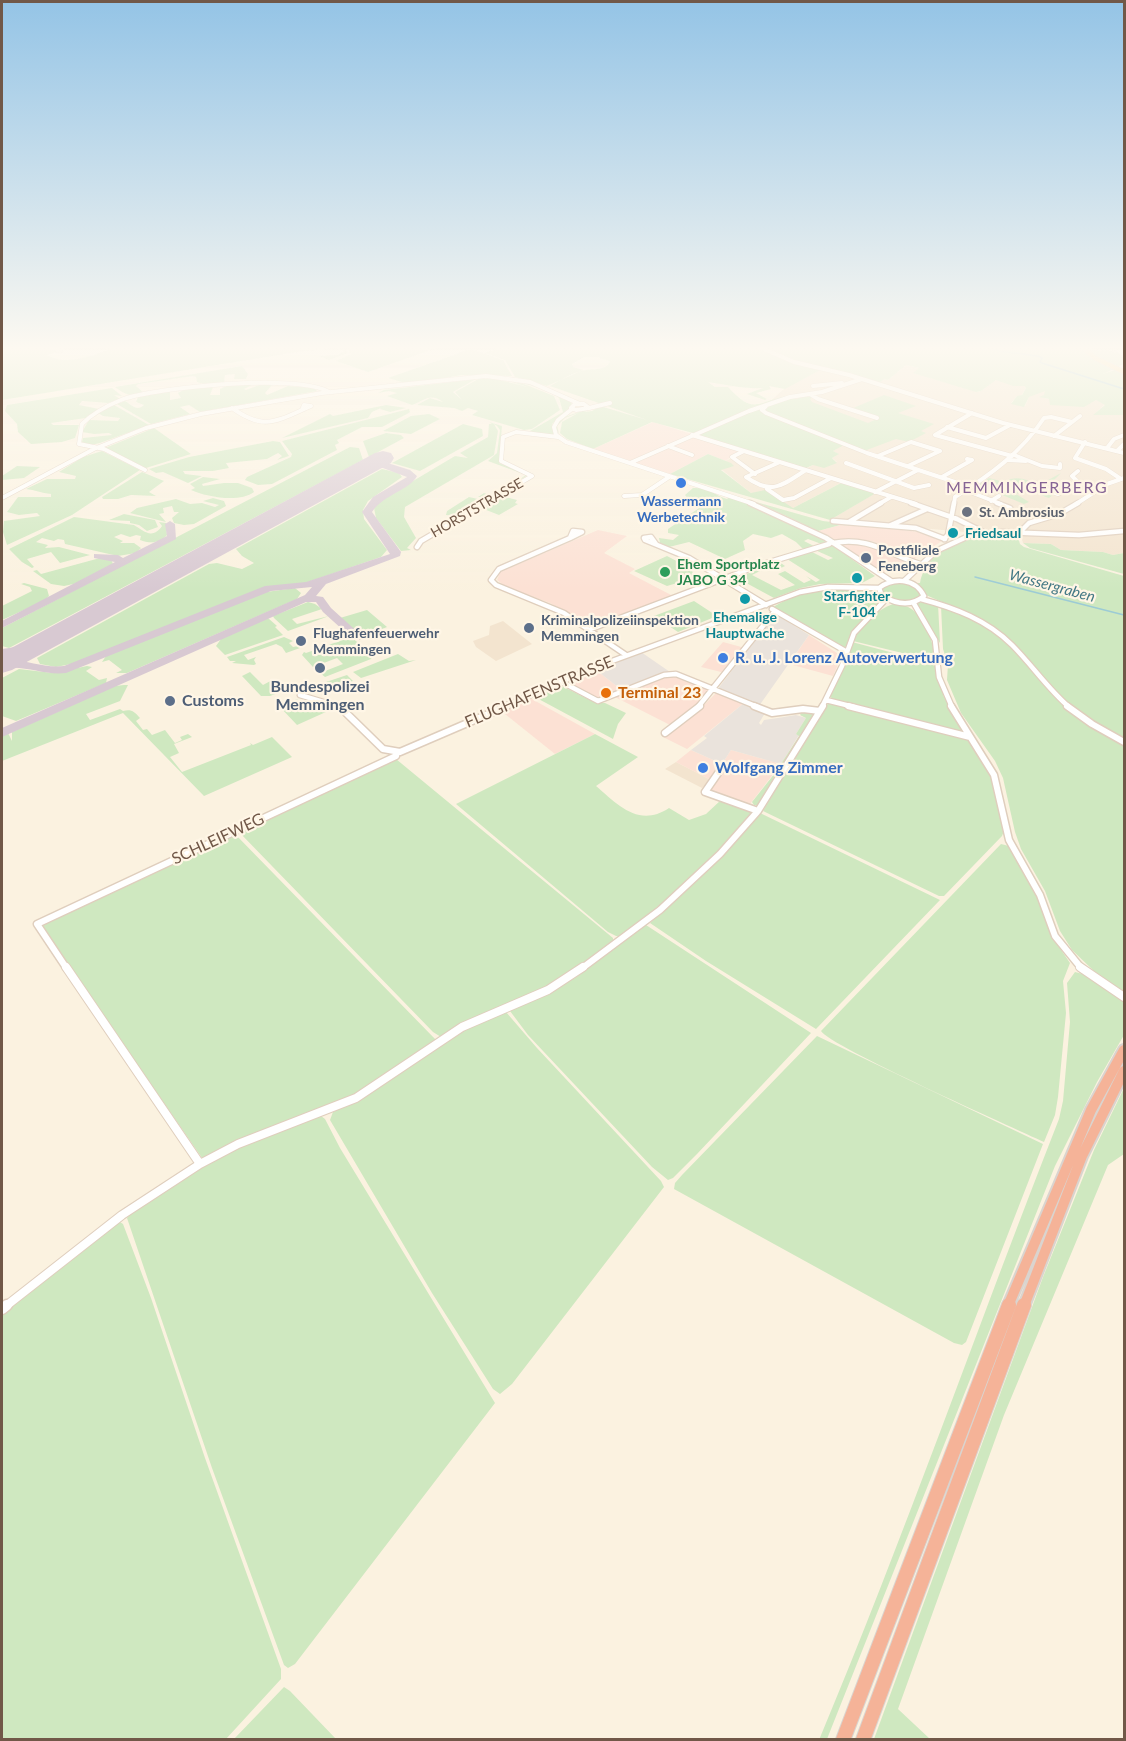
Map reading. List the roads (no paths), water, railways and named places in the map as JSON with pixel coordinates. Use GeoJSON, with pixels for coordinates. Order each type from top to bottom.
{"type":"FeatureCollection","features":[{"type":"Feature","properties":{"kind":"highway"},"geometry":{"type":"LineString","coordinates":[[843,1740],[1024,1266],[1091,1110],[1125,1050]]}},
{"type":"Feature","properties":{"kind":"highway"},"geometry":{"type":"LineString","coordinates":[[863,1740],[1032,1280],[1082,1156],[1125,1071]]}},
{"type":"Feature","properties":{"kind":"street"},"geometry":{"type":"LineString","coordinates":[[82,427],[79,444],[109,452],[145,470]]}},
{"type":"Feature","properties":{"kind":"street"},"geometry":{"type":"LineString","coordinates":[[2,498],[97,448],[149,427]]}},
{"type":"Feature","properties":{"kind":"street"},"geometry":{"type":"LineString","coordinates":[[554,427],[558,437],[577,447],[759,506],[831,543],[891,581]]}},
{"type":"Feature","properties":{"kind":"street"},"geometry":{"type":"LineString","coordinates":[[629,463],[711,427]]}},
{"type":"Feature","properties":{"kind":"street"},"geometry":{"type":"LineString","coordinates":[[803,427],[970,487]]}},
{"type":"Feature","properties":{"kind":"street"},"geometry":{"type":"LineString","coordinates":[[948,427],[935,435],[1054,469],[1060,468],[1060,464]]}},
{"type":"Feature","properties":{"kind":"street"},"geometry":{"type":"LineString","coordinates":[[949,427],[986,438],[1004,427]]}},
{"type":"Feature","properties":{"kind":"street"},"geometry":{"type":"LineString","coordinates":[[1022,427],[1125,453]]}},
{"type":"Feature","properties":{"kind":"street"},"geometry":{"type":"LineString","coordinates":[[944,539],[948,535],[953,500],[964,490],[998,470],[1039,427]]}},
{"type":"Feature","properties":{"kind":"street"},"geometry":{"type":"LineString","coordinates":[[1054,436],[1065,427]]}},
{"type":"Feature","properties":{"kind":"street","name":"HORSTSTRASSE"},"geometry":{"type":"LineString","coordinates":[[417,546],[421,541],[532,476],[501,461],[503,437],[523,432],[543,437],[558,437]]}},
{"type":"Feature","properties":{"kind":"street"},"geometry":{"type":"LineString","coordinates":[[692,435],[928,508],[951,516],[985,533]]}},
{"type":"Feature","properties":{"kind":"street"},"geometry":{"type":"LineString","coordinates":[[1107,448],[1114,439],[1125,435]]}},
{"type":"Feature","properties":{"kind":"street"},"geometry":{"type":"LineString","coordinates":[[878,456],[911,442],[940,451],[908,466]]}},
{"type":"Feature","properties":{"kind":"street"},"geometry":{"type":"LineString","coordinates":[[1085,442],[1075,458],[1107,469],[1123,478]]}},
{"type":"Feature","properties":{"kind":"street"},"geometry":{"type":"LineString","coordinates":[[1117,451],[1125,444]]}},
{"type":"Feature","properties":{"kind":"street"},"geometry":{"type":"LineString","coordinates":[[668,446],[692,455]]}},
{"type":"Feature","properties":{"kind":"street"},"geometry":{"type":"LineString","coordinates":[[744,451],[732,457],[755,474]]}},
{"type":"Feature","properties":{"kind":"street"},"geometry":{"type":"LineString","coordinates":[[1011,457],[1018,462],[1026,461]]}},
{"type":"Feature","properties":{"kind":"street"},"geometry":{"type":"LineString","coordinates":[[942,477],[972,460],[967,459]]}},
{"type":"Feature","properties":{"kind":"street"},"geometry":{"type":"LineString","coordinates":[[780,462],[746,477],[762,489],[767,489],[786,483],[806,470]]}},
{"type":"Feature","properties":{"kind":"street"},"geometry":{"type":"LineString","coordinates":[[846,463],[916,488],[929,485]]}},
{"type":"Feature","properties":{"kind":"street"},"geometry":{"type":"LineString","coordinates":[[875,492],[918,470]]}},
{"type":"Feature","properties":{"kind":"street"},"geometry":{"type":"LineString","coordinates":[[1078,471],[1072,476],[1078,482],[1100,489]]}},
{"type":"Feature","properties":{"kind":"street"},"geometry":{"type":"LineString","coordinates":[[624,496],[632,498],[644,494],[669,477]]}},
{"type":"Feature","properties":{"kind":"street"},"geometry":{"type":"LineString","coordinates":[[767,489],[783,500],[794,498],[831,478]]}},
{"type":"Feature","properties":{"kind":"street"},"geometry":{"type":"LineString","coordinates":[[1022,530],[1028,524],[1058,515],[1100,489],[1123,478]]}},
{"type":"Feature","properties":{"kind":"street"},"geometry":{"type":"LineString","coordinates":[[1036,486],[1058,494],[1078,482]]}},
{"type":"Feature","properties":{"kind":"street"},"geometry":{"type":"LineString","coordinates":[[964,490],[1010,508]]}},
{"type":"Feature","properties":{"kind":"street"},"geometry":{"type":"LineString","coordinates":[[991,501],[999,496]]}},
{"type":"Feature","properties":{"kind":"street"},"geometry":{"type":"LineString","coordinates":[[849,522],[891,497]]}},
{"type":"Feature","properties":{"kind":"street"},"geometry":{"type":"LineString","coordinates":[[891,525],[928,508]]}},
{"type":"Feature","properties":{"kind":"street"},"geometry":{"type":"LineString","coordinates":[[833,521],[919,528],[951,542]]}},
{"type":"Feature","properties":{"kind":"street"},"geometry":{"type":"LineString","coordinates":[[912,584],[915,572],[930,554],[951,542],[985,533],[1022,530],[1080,535],[1125,531]]}},
{"type":"Feature","properties":{"kind":"street"},"geometry":{"type":"LineString","coordinates":[[570,538],[499,569],[491,580],[496,585],[555,608],[591,629],[626,655]]}},
{"type":"Feature","properties":{"kind":"street"},"geometry":{"type":"LineString","coordinates":[[591,629],[786,556],[831,543],[851,540],[869,542],[903,559],[920,564]]}},
{"type":"Feature","properties":{"kind":"street"},"geometry":{"type":"LineString","coordinates":[[656,544],[689,558],[847,652]]}},
{"type":"Feature","properties":{"kind":"street"},"geometry":{"type":"LineString","coordinates":[[869,568],[885,583]]}},
{"type":"Feature","properties":{"kind":"street"},"geometry":{"type":"LineString","coordinates":[[904,581],[915,572]]}},
{"type":"Feature","properties":{"kind":"street"},"geometry":{"type":"LineString","coordinates":[[922,597],[920,588],[904,581],[885,583],[879,590],[886,598],[893,601],[906,603],[922,597],[972,616],[1001,634],[1062,701],[1092,724],[1125,742]]}},
{"type":"Feature","properties":{"kind":"street","name":"FLUGHAFENSTRASSE"},"geometry":{"type":"LineString","coordinates":[[397,752],[560,681],[809,589],[854,587],[879,590]]}},
{"type":"Feature","properties":{"kind":"street"},"geometry":{"type":"LineString","coordinates":[[2,1309],[122,1215],[200,1164],[238,1144],[356,1098],[462,1027],[548,990],[570,977],[660,910],[720,854],[758,811],[826,700],[858,627],[886,598]]}},
{"type":"Feature","properties":{"kind":"street"},"geometry":{"type":"LineString","coordinates":[[874,610],[893,601]]}},
{"type":"Feature","properties":{"kind":"street"},"geometry":{"type":"LineString","coordinates":[[913,602],[935,640],[939,676],[945,695],[994,775],[1009,840],[1040,895],[1057,940],[1082,969],[1125,997]]}},
{"type":"Feature","properties":{"kind":"street"},"geometry":{"type":"LineString","coordinates":[[906,603],[920,616]]}},
{"type":"Feature","properties":{"kind":"street"},"geometry":{"type":"LineString","coordinates":[[665,733],[697,709],[715,690],[775,611]]}},
{"type":"Feature","properties":{"kind":"street"},"geometry":{"type":"LineString","coordinates":[[560,681],[598,701],[671,674],[682,675],[772,712],[781,713],[803,709],[820,711]]}},
{"type":"Feature","properties":{"kind":"street"},"geometry":{"type":"LineString","coordinates":[[300,695],[338,705],[383,749],[397,752]]}},
{"type":"Feature","properties":{"kind":"street"},"geometry":{"type":"LineString","coordinates":[[826,700],[970,737]]}},
{"type":"Feature","properties":{"kind":"street","name":"SCHLEIFWEG"},"geometry":{"type":"LineString","coordinates":[[200,1164],[37,924],[396,756],[397,752]]}},
{"type":"Feature","properties":{"kind":"street"},"geometry":{"type":"LineString","coordinates":[[723,766],[705,792],[758,811]]}},
{"type":"Feature","properties":{"kind":"waterway","name":"Wassergraben"},"geometry":{"type":"LineString","coordinates":[[975,577],[1124,615]]}},
{"type":"Feature","properties":{"kind":"place","name":"Wassermann Werbetechnik"},"geometry":{"type":"Point","coordinates":[681,483]}},
{"type":"Feature","properties":{"kind":"place","name":"St. Ambrosius"},"geometry":{"type":"Point","coordinates":[967,512]}},
{"type":"Feature","properties":{"kind":"place","name":"Friedsaul"},"geometry":{"type":"Point","coordinates":[953,533]}},
{"type":"Feature","properties":{"kind":"place","name":"Postfiliale Feneberg"},"geometry":{"type":"Point","coordinates":[866,558]}},
{"type":"Feature","properties":{"kind":"place","name":"Ehem Sportplatz JABO G 34"},"geometry":{"type":"Point","coordinates":[665,572]}},
{"type":"Feature","properties":{"kind":"place","name":"Starfighter F-104"},"geometry":{"type":"Point","coordinates":[857,578]}},
{"type":"Feature","properties":{"kind":"place","name":"Ehemalige Hauptwache"},"geometry":{"type":"Point","coordinates":[745,599]}},
{"type":"Feature","properties":{"kind":"place","name":"Kriminalpolizeiinspektion Memmingen"},"geometry":{"type":"Point","coordinates":[529,628]}},
{"type":"Feature","properties":{"kind":"place","name":"Flughafenfeuerwehr Memmingen"},"geometry":{"type":"Point","coordinates":[301,641]}},
{"type":"Feature","properties":{"kind":"place","name":"R. u. J. Lorenz Autoverwertung"},"geometry":{"type":"Point","coordinates":[723,658]}},
{"type":"Feature","properties":{"kind":"place","name":"Bundespolizei Memmingen"},"geometry":{"type":"Point","coordinates":[320,668]}},
{"type":"Feature","properties":{"kind":"place","name":"Terminal 23"},"geometry":{"type":"Point","coordinates":[606,693]}},
{"type":"Feature","properties":{"kind":"place","name":"Customs"},"geometry":{"type":"Point","coordinates":[170,701]}},
{"type":"Feature","properties":{"kind":"place","name":"Wolfgang Zimmer"},"geometry":{"type":"Point","coordinates":[703,768]}},
{"type":"Feature","properties":{"kind":"district","name":"MEMMINGERBERG"},"geometry":{"type":"Point","coordinates":[1027,488]}}]}
